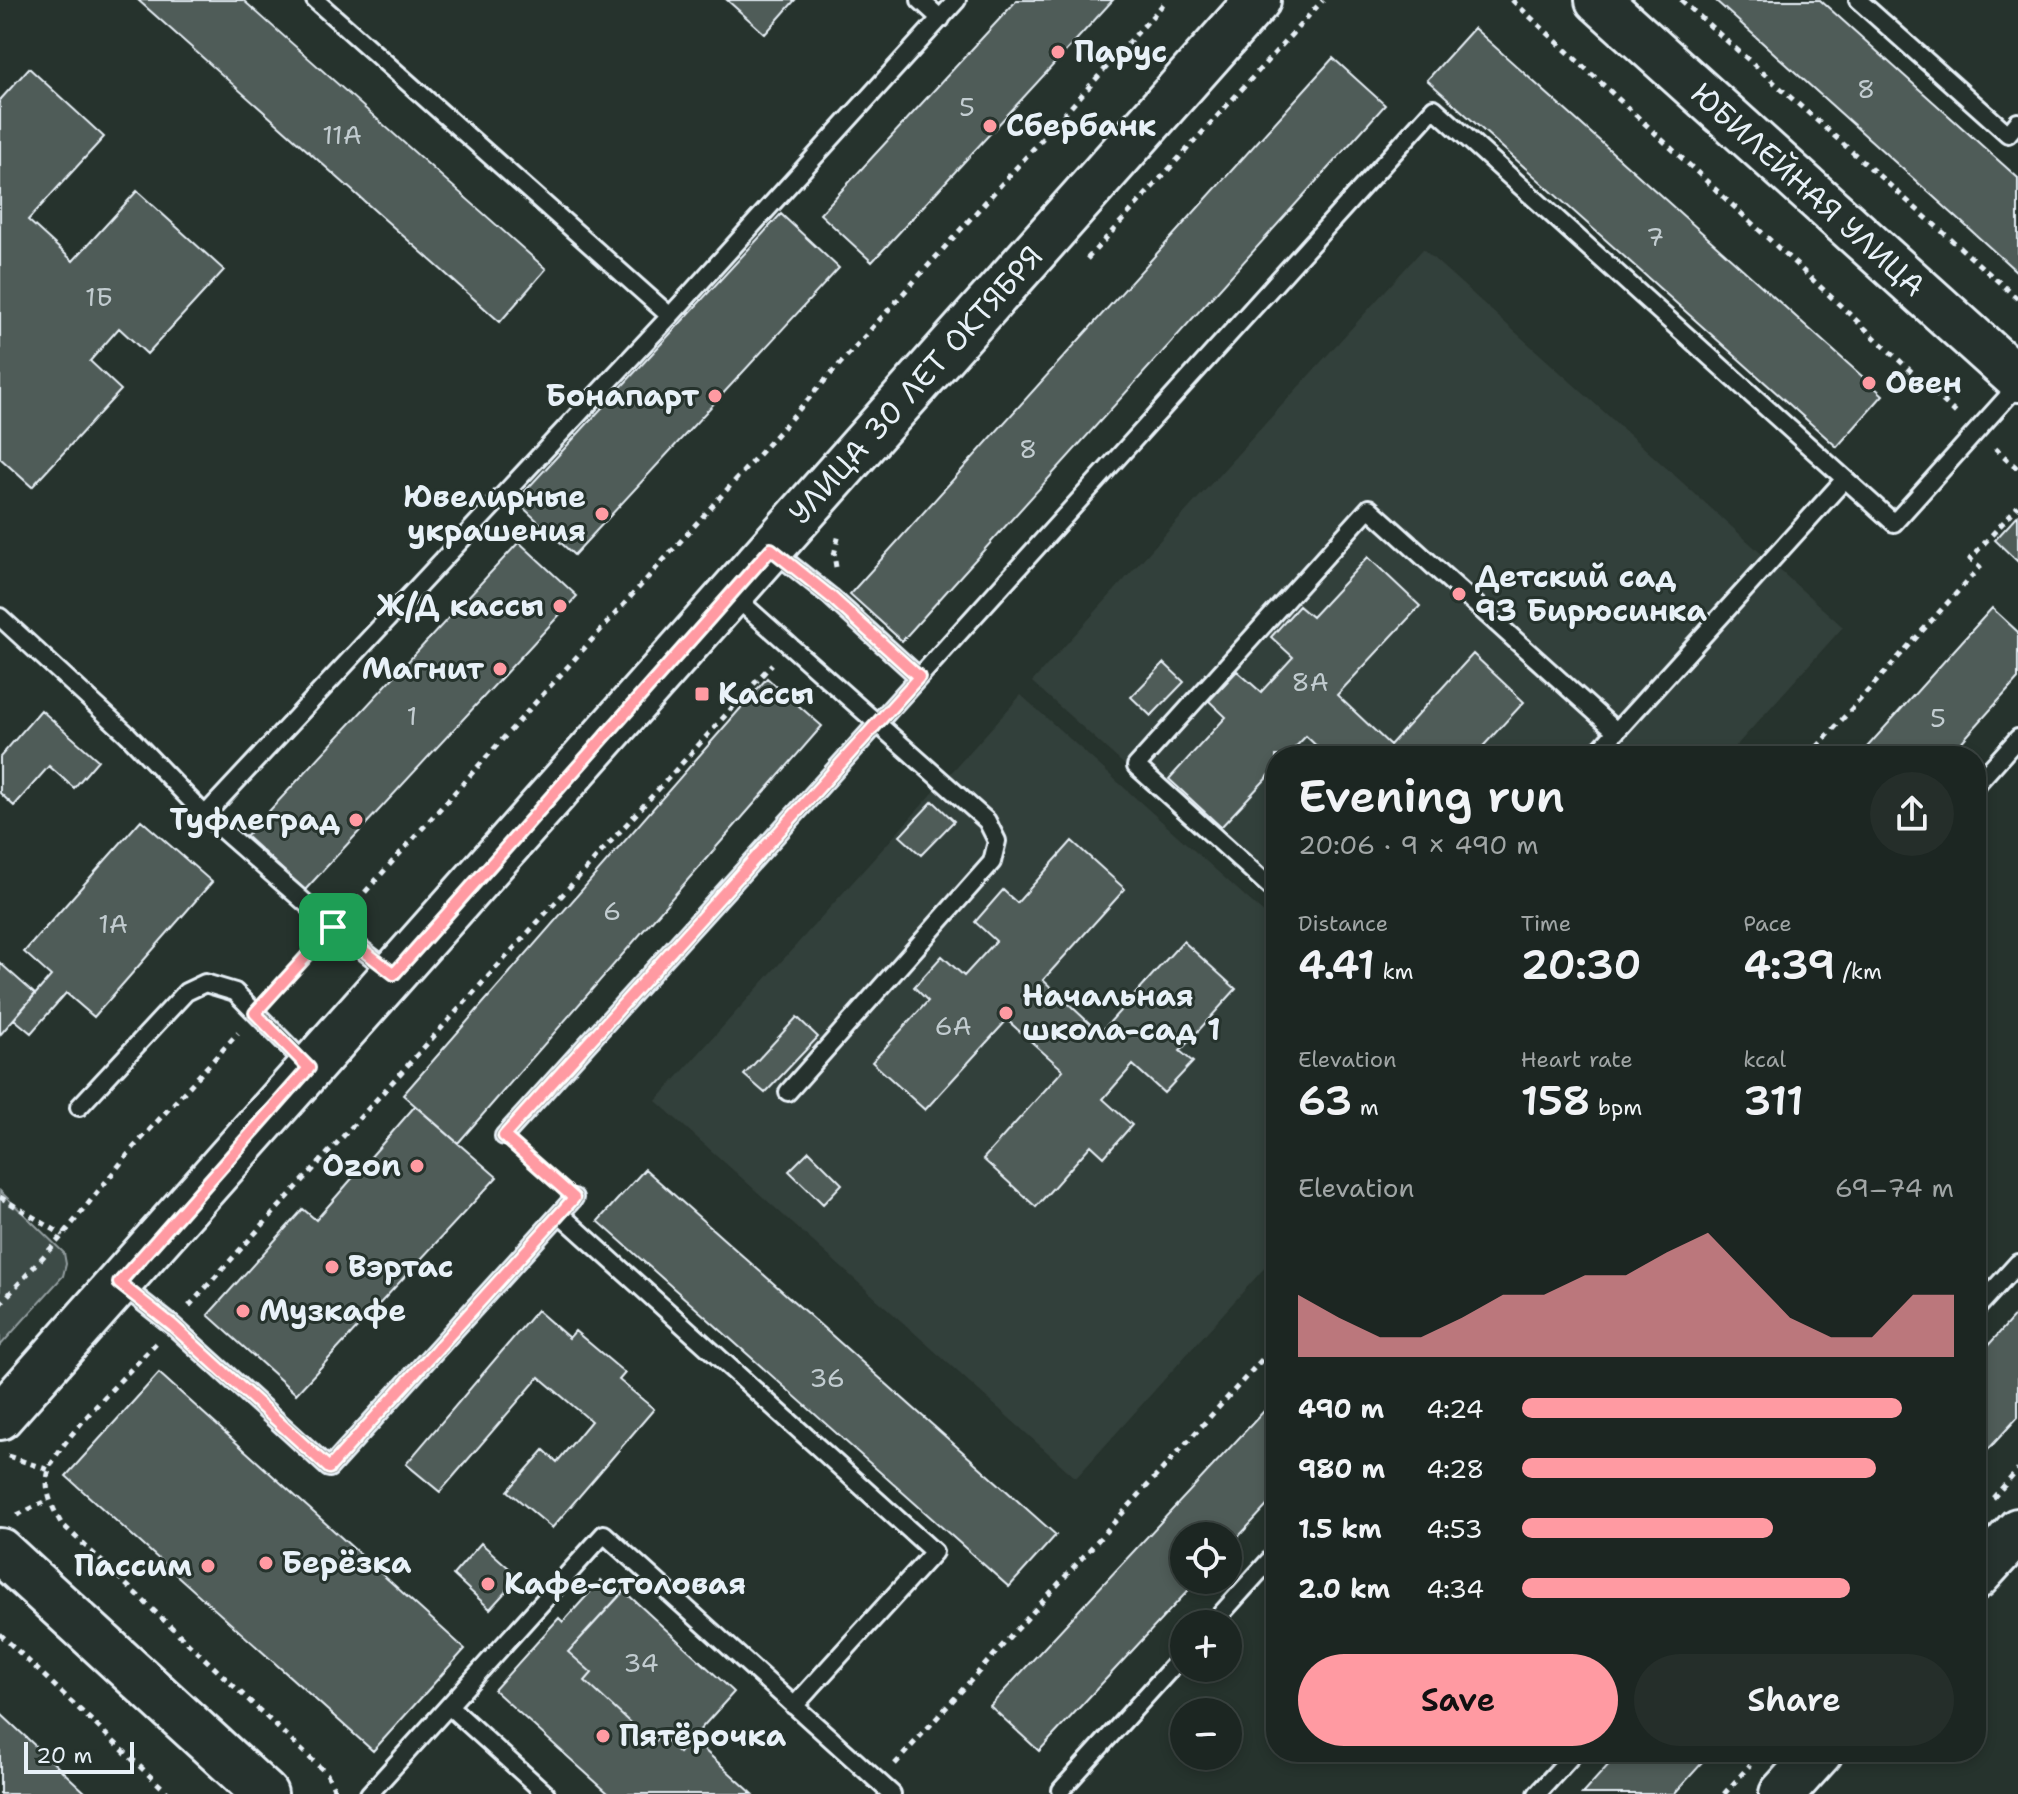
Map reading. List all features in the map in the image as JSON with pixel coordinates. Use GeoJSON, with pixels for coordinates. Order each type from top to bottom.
{"type":"FeatureCollection","features":[{"type":"Feature","properties":{"kind":"street","name":"УЛИЦА 30 ЛЕТ ОКТЯБРЯ"},"geometry":{"type":"LineString","coordinates":[[0,1417],[1258,0]]}},
{"type":"Feature","properties":{"kind":"street","name":"ЮБИЛЕЙНАЯ УЛИЦА"},"geometry":{"type":"LineString","coordinates":[[1598,0],[2018,382]]}},
{"type":"Feature","properties":{"kind":"street"},"geometry":{"type":"LineString","coordinates":[[1986,1554],[2002,1518]]}},
{"type":"Feature","properties":{"kind":"street"},"geometry":{"type":"LineString","coordinates":[[6,1534],[265,1794]]}},
{"type":"Feature","properties":{"kind":"street"},"geometry":{"type":"LineString","coordinates":[[1782,1794],[1811,1762]]}},
{"type":"Feature","properties":{"kind":"lane"},"geometry":{"type":"LineString","coordinates":[[315,0],[670,316]]}},
{"type":"Feature","properties":{"kind":"lane"},"geometry":{"type":"LineString","coordinates":[[920,0],[941,19]]}},
{"type":"Feature","properties":{"kind":"lane"},"geometry":{"type":"LineString","coordinates":[[205,815],[670,316],[957,0]]}},
{"type":"Feature","properties":{"kind":"lane"},"geometry":{"type":"LineString","coordinates":[[1858,0],[2015,133]]}},
{"type":"Feature","properties":{"kind":"lane"},"geometry":{"type":"LineString","coordinates":[[504,1136],[1434,108],[1894,523],[2018,382]]}},
{"type":"Feature","properties":{"kind":"lane"},"geometry":{"type":"LineString","coordinates":[[1603,746],[1845,479]]}},
{"type":"Feature","properties":{"kind":"lane"},"geometry":{"type":"LineString","coordinates":[[1266,883],[1136,766],[1369,508],[1616,731]]}},
{"type":"Feature","properties":{"kind":"lane"},"geometry":{"type":"LineString","coordinates":[[771,549],[831,597],[919,677]]}},
{"type":"Feature","properties":{"kind":"lane"},"geometry":{"type":"LineString","coordinates":[[731,594],[791,643],[987,821],[997,841],[992,862],[788,1092]]}},
{"type":"Feature","properties":{"kind":"lane"},"geometry":{"type":"LineString","coordinates":[[0,617],[128,735],[205,815],[333,927],[394,974]]}},
{"type":"Feature","properties":{"kind":"lane"},"geometry":{"type":"LineString","coordinates":[[1986,774],[2018,738]]}},
{"type":"Feature","properties":{"kind":"lane"},"geometry":{"type":"LineString","coordinates":[[79,1107],[186,992],[205,983],[235,992],[309,1068]]}},
{"type":"Feature","properties":{"kind":"lane"},"geometry":{"type":"LineString","coordinates":[[119,1283],[172,1325],[329,1468],[574,1198]]}},
{"type":"Feature","properties":{"kind":"lane"},"geometry":{"type":"LineString","coordinates":[[560,1214],[934,1552],[794,1706]]}},
{"type":"Feature","properties":{"kind":"lane"},"geometry":{"type":"LineString","coordinates":[[1986,1294],[2018,1263]]}},
{"type":"Feature","properties":{"kind":"lane"},"geometry":{"type":"LineString","coordinates":[[369,1794],[604,1534],[886,1788]]}},
{"type":"Feature","properties":{"kind":"lane"},"geometry":{"type":"LineString","coordinates":[[1225,1610],[1266,1564]]}},
{"type":"Feature","properties":{"kind":"lane"},"geometry":{"type":"LineString","coordinates":[[1061,1790],[1170,1669]]}},
{"type":"Feature","properties":{"kind":"lane"},"geometry":{"type":"LineString","coordinates":[[449,1706],[546,1794]]}},
{"type":"Feature","properties":{"kind":"lane"},"geometry":{"type":"LineString","coordinates":[[1537,1794],[1566,1762]]}},
{"type":"Feature","properties":{"kind":"path"},"geometry":{"type":"LineString","coordinates":[[0,1304],[63,1235],[133,1148],[1167,0]]}},
{"type":"Feature","properties":{"kind":"path"},"geometry":{"type":"LineString","coordinates":[[1076,271],[1323,0]]}},
{"type":"Feature","properties":{"kind":"path"},"geometry":{"type":"LineString","coordinates":[[1512,0],[1841,309],[2018,469]]}},
{"type":"Feature","properties":{"kind":"path"},"geometry":{"type":"LineString","coordinates":[[1681,0],[2018,299]]}},
{"type":"Feature","properties":{"kind":"path"},"geometry":{"type":"LineString","coordinates":[[1818,746],[1980,567],[1970,559],[2018,506]]}},
{"type":"Feature","properties":{"kind":"path"},"geometry":{"type":"LineString","coordinates":[[831,597],[838,575],[834,555],[840,530]]}},
{"type":"Feature","properties":{"kind":"path"},"geometry":{"type":"LineString","coordinates":[[337,1794],[327,1774],[61,1523],[49,1500],[49,1470],[68,1441],[172,1325],[791,643]]}},
{"type":"Feature","properties":{"kind":"path"},"geometry":{"type":"LineString","coordinates":[[504,1136],[574,1198]]}},
{"type":"Feature","properties":{"kind":"path"},"geometry":{"type":"LineString","coordinates":[[0,1197],[63,1235]]}},
{"type":"Feature","properties":{"kind":"path"},"geometry":{"type":"LineString","coordinates":[[886,1788],[1266,1355]]}},
{"type":"Feature","properties":{"kind":"path"},"geometry":{"type":"LineString","coordinates":[[0,1453],[49,1470]]}},
{"type":"Feature","properties":{"kind":"path"},"geometry":{"type":"LineString","coordinates":[[2002,1518],[2018,1470]]}},
{"type":"Feature","properties":{"kind":"path"},"geometry":{"type":"LineString","coordinates":[[6,1534],[49,1500]]}},
{"type":"Feature","properties":{"kind":"path"},"geometry":{"type":"LineString","coordinates":[[0,1634],[169,1794]]}},
{"type":"Feature","properties":{"kind":"path"},"geometry":{"type":"LineString","coordinates":[[1724,1794],[1752,1762]]}},
{"type":"Feature","properties":{"kind":"shaded area","name":"Детский сад 93 Бирюсинка"},"geometry":{"type":"Polygon","coordinates":[[[1423,249],[1843,627],[1736,746],[1266,746],[1266,892],[1032,682],[1423,249]]]}},
{"type":"Feature","properties":{"kind":"shaded area","name":"Начальная школа-сад 1"},"geometry":{"type":"Polygon","coordinates":[[[1021,695],[1266,915],[1266,1266],[1076,1478],[656,1101],[1021,695]]]}},
{"type":"Feature","properties":{"kind":"shaded area"},"geometry":{"type":"Polygon","coordinates":[[[0,1191],[64,1253],[66,1264],[63,1276],[0,1346],[0,1191]]]}},
{"type":"Feature","properties":{"kind":"building"},"geometry":{"type":"Polygon","coordinates":[[[138,0],[243,0],[546,269],[500,322],[138,0]]]}},
{"type":"Feature","properties":{"kind":"building"},"geometry":{"type":"Polygon","coordinates":[[[727,0],[795,0],[765,34],[727,0]]]}},
{"type":"Feature","properties":{"kind":"building"},"geometry":{"type":"Polygon","coordinates":[[[1017,0],[1113,0],[872,262],[820,214],[1017,0]]]}},
{"type":"Feature","properties":{"kind":"building"},"geometry":{"type":"Polygon","coordinates":[[[1715,0],[1820,0],[2018,178],[2018,269],[2016,271],[1715,0]]]}},
{"type":"Feature","properties":{"kind":"building"},"geometry":{"type":"Polygon","coordinates":[[[1474,28],[1883,395],[1837,447],[1427,80],[1474,28]]]}},
{"type":"Feature","properties":{"kind":"building"},"geometry":{"type":"Polygon","coordinates":[[[1333,58],[1385,105],[902,641],[850,594],[1333,58]]]}},
{"type":"Feature","properties":{"kind":"building"},"geometry":{"type":"Polygon","coordinates":[[[29,68],[104,137],[28,220],[73,261],[137,191],[224,270],[147,354],[119,328],[90,361],[121,390],[32,487],[0,458],[0,100],[29,68]]]}},
{"type":"Feature","properties":{"kind":"building"},"geometry":{"type":"Polygon","coordinates":[[[781,214],[839,268],[574,555],[516,501],[781,214]]]}},
{"type":"Feature","properties":{"kind":"building"},"geometry":{"type":"Polygon","coordinates":[[[2018,515],[2018,562],[1995,540],[2018,515]]]}},
{"type":"Feature","properties":{"kind":"building"},"geometry":{"type":"Polygon","coordinates":[[[519,542],[577,596],[305,890],[246,836],[519,542]]]}},
{"type":"Feature","properties":{"kind":"building"},"geometry":{"type":"Polygon","coordinates":[[[1368,557],[1420,606],[1337,695],[1390,745],[1473,654],[1524,702],[1483,746],[1316,746],[1306,736],[1296,746],[1266,746],[1266,779],[1221,827],[1169,779],[1226,717],[1209,701],[1237,671],[1261,692],[1293,657],[1271,637],[1299,606],[1312,617],[1368,557]]]}},
{"type":"Feature","properties":{"kind":"building"},"geometry":{"type":"Polygon","coordinates":[[[1992,608],[2018,632],[2018,679],[1958,746],[1868,746],[1992,608]]]}},
{"type":"Feature","properties":{"kind":"building"},"geometry":{"type":"Polygon","coordinates":[[[1164,663],[1184,682],[1151,716],[1131,697],[1164,663]]]}},
{"type":"Feature","properties":{"kind":"building"},"geometry":{"type":"Polygon","coordinates":[[[767,678],[822,726],[458,1143],[403,1095],[767,678]]]}},
{"type":"Feature","properties":{"kind":"building"},"geometry":{"type":"Polygon","coordinates":[[[41,710],[98,760],[74,788],[49,766],[14,806],[0,793],[0,757],[41,710]]]}},
{"type":"Feature","properties":{"kind":"building"},"geometry":{"type":"Polygon","coordinates":[[[933,801],[954,821],[921,855],[900,836],[933,801]]]}},
{"type":"Feature","properties":{"kind":"building"},"geometry":{"type":"Polygon","coordinates":[[[141,820],[212,882],[94,1017],[66,993],[31,1033],[14,1019],[51,976],[24,952],[141,820]]]}},
{"type":"Feature","properties":{"kind":"building"},"geometry":{"type":"Polygon","coordinates":[[[1072,841],[1125,889],[1043,980],[1100,1033],[1183,941],[1236,989],[1180,1051],[1193,1062],[1164,1093],[1133,1065],[1103,1099],[1132,1125],[1104,1157],[1091,1145],[1036,1207],[983,1159],[1063,1070],[1007,1020],[925,1110],[872,1062],[928,1001],[914,987],[942,956],[964,976],[996,941],[975,922],[1003,890],[1017,903],[1072,841]]]}},
{"type":"Feature","properties":{"kind":"building"},"geometry":{"type":"Polygon","coordinates":[[[0,963],[35,994],[0,1035],[0,963]]]}},
{"type":"Feature","properties":{"kind":"building"},"geometry":{"type":"Polygon","coordinates":[[[797,1017],[818,1037],[765,1093],[744,1075],[797,1017]]]}},
{"type":"Feature","properties":{"kind":"building","name":"Вэртас"},"geometry":{"type":"Polygon","coordinates":[[[415,1106],[497,1177],[296,1394],[208,1315],[303,1209],[316,1220],[415,1106]]]}},
{"type":"Feature","properties":{"kind":"building"},"geometry":{"type":"Polygon","coordinates":[[[809,1151],[842,1184],[823,1204],[789,1171],[809,1151]]]}},
{"type":"Feature","properties":{"kind":"building"},"geometry":{"type":"Polygon","coordinates":[[[645,1169],[1056,1535],[1009,1587],[598,1221],[645,1169]]]}},
{"type":"Feature","properties":{"kind":"building"},"geometry":{"type":"Polygon","coordinates":[[[537,1310],[569,1338],[575,1331],[625,1373],[619,1380],[654,1409],[552,1528],[508,1491],[544,1450],[557,1462],[591,1421],[539,1377],[440,1492],[406,1464],[537,1310]]]}},
{"type":"Feature","properties":{"kind":"building"},"geometry":{"type":"Polygon","coordinates":[[[2018,1312],[2018,1417],[1986,1452],[1986,1348],[2018,1312]]]}},
{"type":"Feature","properties":{"kind":"building","name":"Берёзка"},"geometry":{"type":"Polygon","coordinates":[[[159,1373],[465,1649],[373,1751],[66,1476],[159,1373]]]}},
{"type":"Feature","properties":{"kind":"building"},"geometry":{"type":"Polygon","coordinates":[[[1266,1409],[1266,1507],[1242,1533],[1242,1522],[1170,1522],[1170,1594],[1185,1594],[1039,1751],[990,1706],[1266,1409]]]}},
{"type":"Feature","properties":{"kind":"building"},"geometry":{"type":"Polygon","coordinates":[[[481,1543],[519,1577],[490,1609],[453,1575],[481,1543]]]}},
{"type":"Feature","properties":{"kind":"building"},"geometry":{"type":"Polygon","coordinates":[[[601,1580],[619,1596],[568,1652],[592,1673],[585,1681],[653,1744],[660,1735],[679,1753],[692,1739],[753,1794],[609,1794],[494,1690],[559,1618],[563,1622],[601,1580]]]}},
{"type":"Feature","properties":{"kind":"building"},"geometry":{"type":"Polygon","coordinates":[[[624,1591],[734,1692],[679,1753],[660,1735],[653,1744],[585,1681],[592,1673],[568,1652],[624,1591]]]}},
{"type":"Feature","properties":{"kind":"building"},"geometry":{"type":"Polygon","coordinates":[[[0,1713],[87,1794],[0,1794],[0,1713]]]}},
{"type":"Feature","properties":{"kind":"building"},"geometry":{"type":"Polygon","coordinates":[[[1611,1762],[1703,1762],[1674,1794],[1582,1794],[1611,1762]]]}},
{"type":"Feature","properties":{"kind":"place","name":"Парус"},"geometry":{"type":"Point","coordinates":[1058,52]}},
{"type":"Feature","properties":{"kind":"place","name":"Сбербанк"},"geometry":{"type":"Point","coordinates":[990,126]}},
{"type":"Feature","properties":{"kind":"place","name":"Овен"},"geometry":{"type":"Point","coordinates":[1869,383]}},
{"type":"Feature","properties":{"kind":"place","name":"Бонапарт"},"geometry":{"type":"Point","coordinates":[715,396]}},
{"type":"Feature","properties":{"kind":"place","name":"Ювелирные украшения"},"geometry":{"type":"Point","coordinates":[602,514]}},
{"type":"Feature","properties":{"kind":"place","name":"Детский сад 93 Бирюсинка"},"geometry":{"type":"Point","coordinates":[1459,594]}},
{"type":"Feature","properties":{"kind":"place","name":"Ж/Д кассы"},"geometry":{"type":"Point","coordinates":[560,606]}},
{"type":"Feature","properties":{"kind":"place","name":"Магнит"},"geometry":{"type":"Point","coordinates":[500,669]}},
{"type":"Feature","properties":{"kind":"place","name":"Кассы"},"geometry":{"type":"Point","coordinates":[702,694]}},
{"type":"Feature","properties":{"kind":"place","name":"Туфлеград"},"geometry":{"type":"Point","coordinates":[356,820]}},
{"type":"Feature","properties":{"kind":"place","name":"Начальная школа-сад 1"},"geometry":{"type":"Point","coordinates":[1006,1013]}},
{"type":"Feature","properties":{"kind":"place","name":"Ozon"},"geometry":{"type":"Point","coordinates":[417,1166]}},
{"type":"Feature","properties":{"kind":"place","name":"Вэртас"},"geometry":{"type":"Point","coordinates":[332,1267]}},
{"type":"Feature","properties":{"kind":"place","name":"Музкафе"},"geometry":{"type":"Point","coordinates":[243,1311]}},
{"type":"Feature","properties":{"kind":"place","name":"Берёзка"},"geometry":{"type":"Point","coordinates":[266,1563]}},
{"type":"Feature","properties":{"kind":"place","name":"Пассим"},"geometry":{"type":"Point","coordinates":[208,1566]}},
{"type":"Feature","properties":{"kind":"place","name":"Кафе-столовая"},"geometry":{"type":"Point","coordinates":[488,1584]}},
{"type":"Feature","properties":{"kind":"place","name":"Пятёрочка"},"geometry":{"type":"Point","coordinates":[603,1736]}},
{"type":"Feature","properties":{"kind":"route"},"geometry":{"type":"LineString","coordinates":[[771,549],[831,597],[919,677],[504,1136],[574,1198],[329,1468],[172,1325],[119,1283],[309,1068],[255,1013],[333,927],[394,974],[771,549]]}}]}
